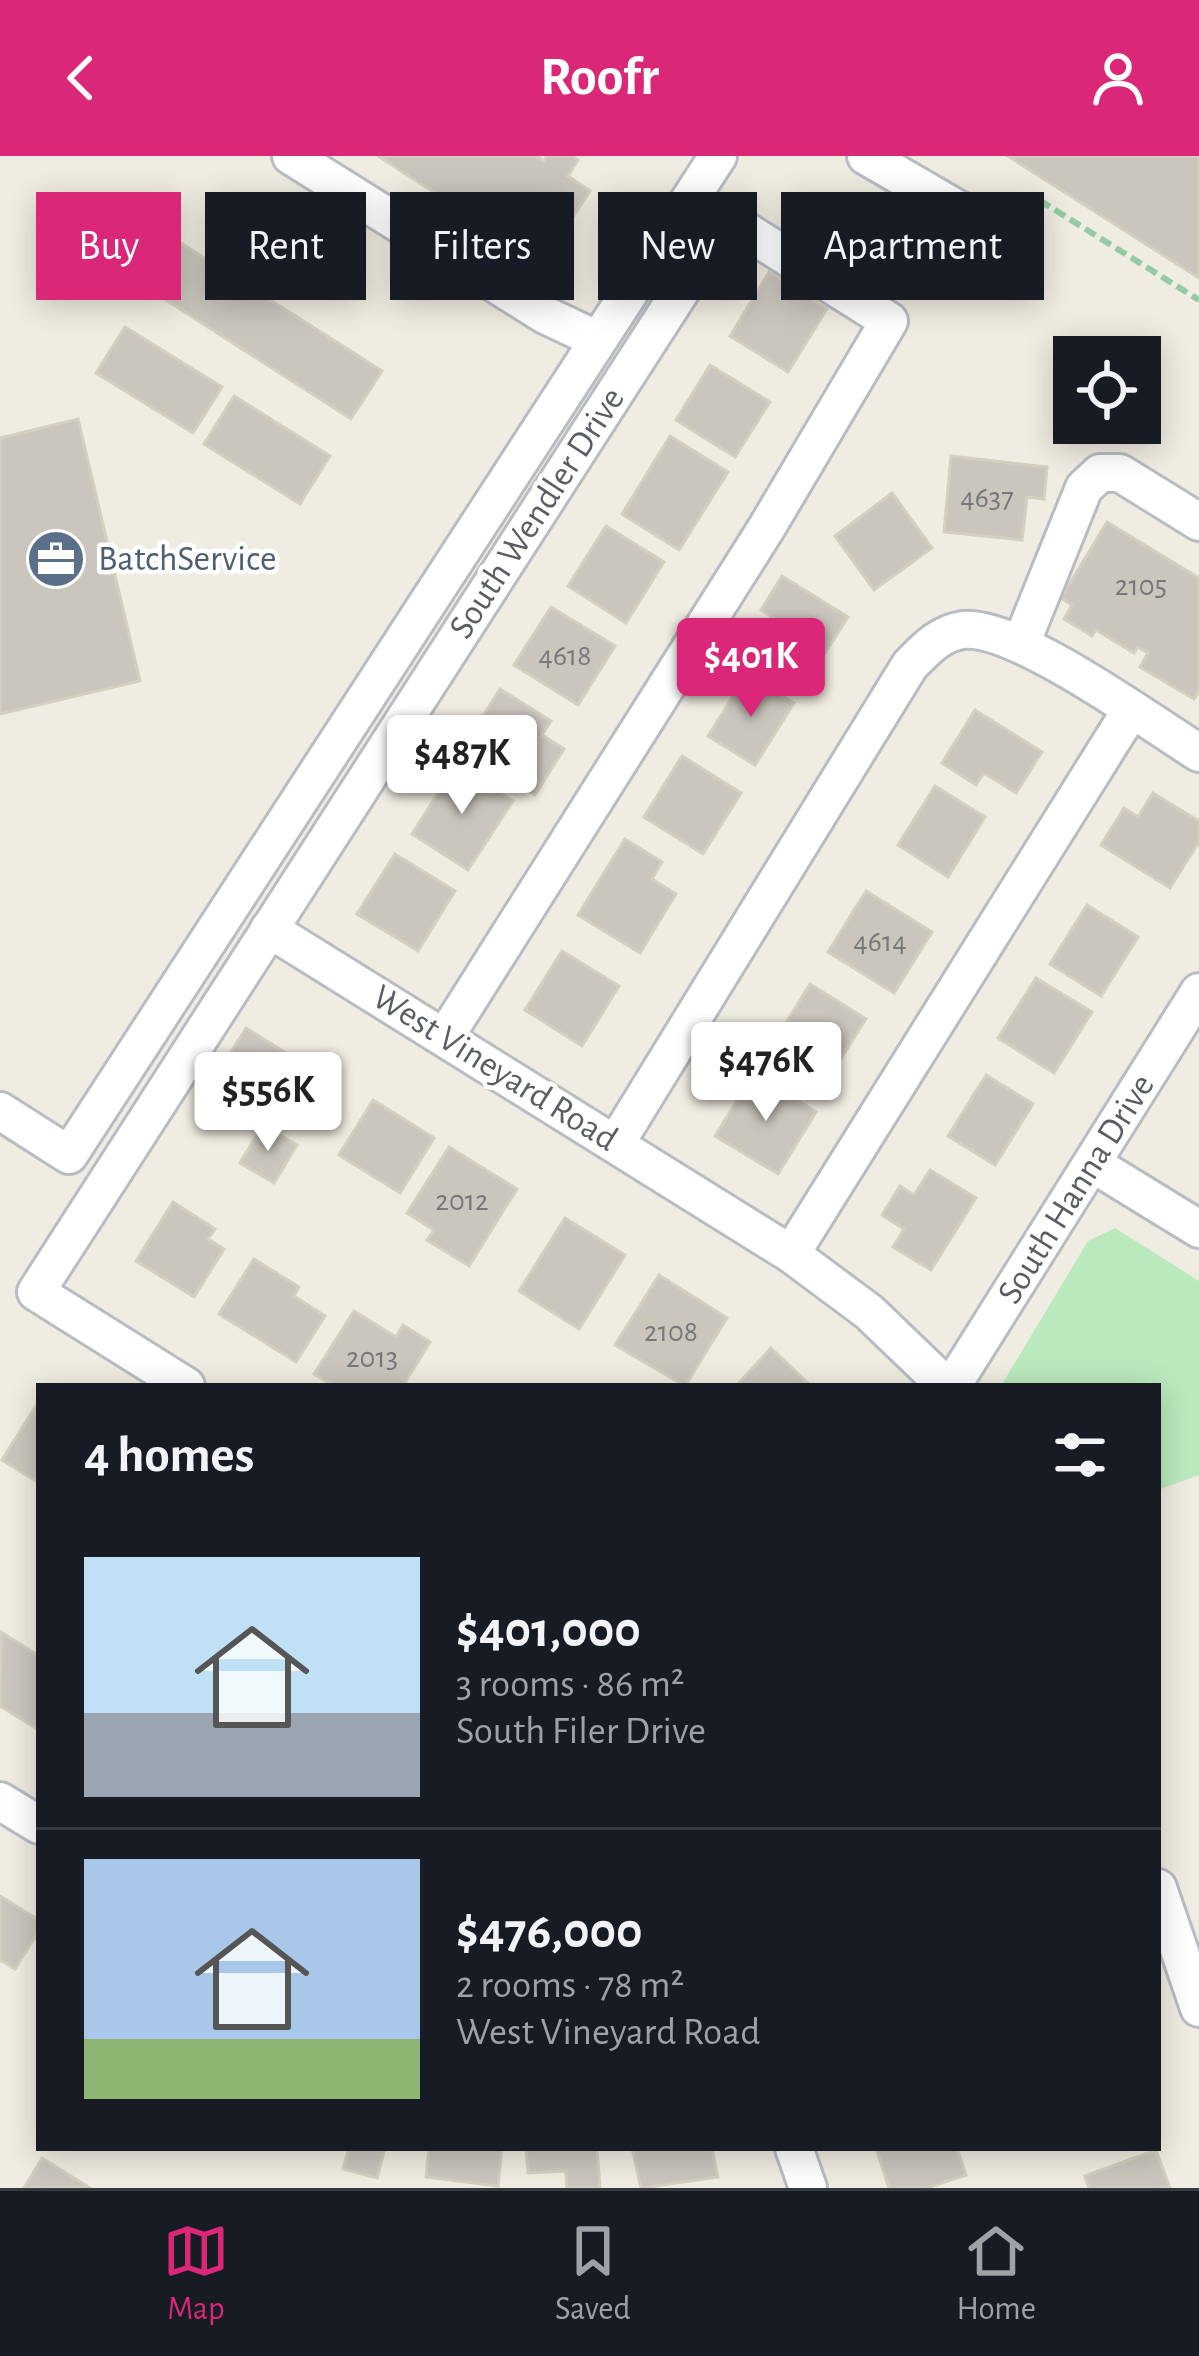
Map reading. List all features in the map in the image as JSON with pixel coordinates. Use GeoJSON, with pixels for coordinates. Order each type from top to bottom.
{"type":"FeatureCollection","features":[{"type":"Feature","properties":{"kind":"street"},"geometry":{"type":"LineString","coordinates":[[291,156],[545,315],[596,339]]}},
{"type":"Feature","properties":{"kind":"street"},"geometry":{"type":"LineString","coordinates":[[0,1112],[69,1155],[718,156]]}},
{"type":"Feature","properties":{"kind":"street"},"geometry":{"type":"LineString","coordinates":[[866,156],[941,192]]}},
{"type":"Feature","properties":{"kind":"street","name":"South Wendler Drive"},"geometry":{"type":"LineString","coordinates":[[181,1383],[36,1292],[727,219],[889,321],[767,527],[445,1036]]}},
{"type":"Feature","properties":{"kind":"street"},"geometry":{"type":"LineString","coordinates":[[1021,644],[1084,488],[1100,473],[1120,473],[1199,522]]}},
{"type":"Feature","properties":{"kind":"street"},"geometry":{"type":"LineString","coordinates":[[616,1144],[910,665],[934,641],[963,630],[1021,644],[1199,753]]}},
{"type":"Feature","properties":{"kind":"street"},"geometry":{"type":"LineString","coordinates":[[791,1254],[1131,710]]}},
{"type":"Feature","properties":{"kind":"street","name":"West Vineyard Road"},"geometry":{"type":"LineString","coordinates":[[269,929],[791,1254],[869,1312],[946,1383]]}},
{"type":"Feature","properties":{"kind":"street","name":"South Hanna Drive"},"geometry":{"type":"LineString","coordinates":[[951,1383],[1198,996]]}},
{"type":"Feature","properties":{"kind":"street"},"geometry":{"type":"LineString","coordinates":[[1093,1164],[1199,1229]]}},
{"type":"Feature","properties":{"kind":"street"},"geometry":{"type":"LineString","coordinates":[[0,1801],[36,1823]]}},
{"type":"Feature","properties":{"kind":"street"},"geometry":{"type":"LineString","coordinates":[[1161,1897],[1199,2008]]}},
{"type":"Feature","properties":{"kind":"street"},"geometry":{"type":"LineString","coordinates":[[795,2151],[808,2188]]}},
{"type":"Feature","properties":{"kind":"path"},"geometry":{"type":"LineString","coordinates":[[1044,203],[1199,300]]}},
{"type":"Feature","properties":{"kind":"green space"},"geometry":{"type":"Polygon","coordinates":[[[1115,1228],[1199,1281],[1199,1475],[1161,1489],[1161,1383],[1003,1383],[1088,1241],[1115,1228]]]}},
{"type":"Feature","properties":{"kind":"building"},"geometry":{"type":"Polygon","coordinates":[[[378,156],[536,156],[544,161],[547,156],[572,156],[578,160],[568,176],[590,191],[574,216],[574,192],[433,192],[378,156]]]}},
{"type":"Feature","properties":{"kind":"building"},"geometry":{"type":"Polygon","coordinates":[[[1008,156],[1199,156],[1199,278],[1008,156]]]}},
{"type":"Feature","properties":{"kind":"building"},"geometry":{"type":"Polygon","coordinates":[[[181,243],[205,258],[205,300],[270,300],[382,371],[351,419],[166,300],[181,300],[181,243]]]}},
{"type":"Feature","properties":{"kind":"building"},"geometry":{"type":"Polygon","coordinates":[[[769,272],[781,280],[781,300],[813,300],[827,309],[788,372],[730,336],[752,300],[757,300],[769,272]]]}},
{"type":"Feature","properties":{"kind":"building"},"geometry":{"type":"Polygon","coordinates":[[[125,327],[222,387],[193,433],[96,373],[125,327]]]}},
{"type":"Feature","properties":{"kind":"building"},"geometry":{"type":"Polygon","coordinates":[[[710,365],[770,402],[735,457],[676,420],[710,365]]]}},
{"type":"Feature","properties":{"kind":"building"},"geometry":{"type":"Polygon","coordinates":[[[234,396],[330,456],[300,504],[204,444],[234,396]]]}},
{"type":"Feature","properties":{"kind":"building","name":"BatchService"},"geometry":{"type":"Polygon","coordinates":[[[78,419],[140,681],[0,714],[0,438],[78,419]]]}},
{"type":"Feature","properties":{"kind":"building"},"geometry":{"type":"Polygon","coordinates":[[[670,436],[728,472],[679,550],[622,514],[670,436]]]}},
{"type":"Feature","properties":{"kind":"building"},"geometry":{"type":"Polygon","coordinates":[[[951,456],[1047,467],[1044,499],[1027,497],[1022,540],[944,532],[951,456]]]}},
{"type":"Feature","properties":{"kind":"building"},"geometry":{"type":"Polygon","coordinates":[[[892,493],[932,548],[874,590],[835,536],[892,493]]]}},
{"type":"Feature","properties":{"kind":"building"},"geometry":{"type":"Polygon","coordinates":[[[1107,522],[1199,578],[1199,691],[1194,699],[1140,667],[1148,653],[1138,647],[1134,653],[1096,630],[1092,636],[1064,619],[1072,605],[1061,598],[1107,522]]]}},
{"type":"Feature","properties":{"kind":"building"},"geometry":{"type":"Polygon","coordinates":[[[606,526],[664,562],[626,623],[568,586],[606,526]]]}},
{"type":"Feature","properties":{"kind":"building"},"geometry":{"type":"Polygon","coordinates":[[[782,576],[848,617],[810,677],[764,648],[780,622],[761,610],[782,576]]]}},
{"type":"Feature","properties":{"kind":"building"},"geometry":{"type":"Polygon","coordinates":[[[551,607],[615,646],[578,705],[514,665],[551,607]]]}},
{"type":"Feature","properties":{"kind":"building"},"geometry":{"type":"Polygon","coordinates":[[[747,674],[794,703],[755,765],[708,736],[747,674]]]}},
{"type":"Feature","properties":{"kind":"building"},"geometry":{"type":"Polygon","coordinates":[[[500,689],[551,721],[542,735],[564,749],[535,795],[462,749],[500,689]]]}},
{"type":"Feature","properties":{"kind":"building"},"geometry":{"type":"Polygon","coordinates":[[[975,710],[1042,752],[1016,793],[984,773],[976,785],[942,763],[975,710]]]}},
{"type":"Feature","properties":{"kind":"building"},"geometry":{"type":"Polygon","coordinates":[[[682,756],[741,793],[703,854],[644,817],[682,756]]]}},
{"type":"Feature","properties":{"kind":"building"},"geometry":{"type":"Polygon","coordinates":[[[456,765],[513,801],[468,870],[412,834],[456,765]]]}},
{"type":"Feature","properties":{"kind":"building"},"geometry":{"type":"Polygon","coordinates":[[[935,786],[985,817],[948,877],[898,845],[935,786]]]}},
{"type":"Feature","properties":{"kind":"building"},"geometry":{"type":"Polygon","coordinates":[[[1153,793],[1199,821],[1199,842],[1170,888],[1101,845],[1124,808],[1138,817],[1153,793]]]}},
{"type":"Feature","properties":{"kind":"building"},"geometry":{"type":"Polygon","coordinates":[[[625,839],[662,862],[652,879],[676,894],[640,953],[578,915],[625,839]]]}},
{"type":"Feature","properties":{"kind":"building"},"geometry":{"type":"Polygon","coordinates":[[[395,854],[455,891],[418,951],[357,914],[395,854]]]}},
{"type":"Feature","properties":{"kind":"building"},"geometry":{"type":"Polygon","coordinates":[[[866,891],[932,932],[894,993],[828,952],[866,891]]]}},
{"type":"Feature","properties":{"kind":"building"},"geometry":{"type":"Polygon","coordinates":[[[1087,905],[1138,937],[1101,996],[1050,964],[1087,905]]]}},
{"type":"Feature","properties":{"kind":"building"},"geometry":{"type":"Polygon","coordinates":[[[562,951],[619,986],[582,1046],[525,1010],[562,951]]]}},
{"type":"Feature","properties":{"kind":"building"},"geometry":{"type":"Polygon","coordinates":[[[1036,978],[1092,1012],[1054,1073],[998,1038],[1036,978]]]}},
{"type":"Feature","properties":{"kind":"building"},"geometry":{"type":"Polygon","coordinates":[[[810,984],[866,1019],[828,1079],[772,1045],[810,984]]]}},
{"type":"Feature","properties":{"kind":"building"},"geometry":{"type":"Polygon","coordinates":[[[246,1028],[313,1070],[281,1121],[214,1079],[246,1028]]]}},
{"type":"Feature","properties":{"kind":"building"},"geometry":{"type":"Polygon","coordinates":[[[754,1073],[816,1112],[778,1174],[715,1136],[754,1073]]]}},
{"type":"Feature","properties":{"kind":"building"},"geometry":{"type":"Polygon","coordinates":[[[986,1075],[1033,1104],[995,1165],[948,1136],[986,1075]]]}},
{"type":"Feature","properties":{"kind":"building"},"geometry":{"type":"Polygon","coordinates":[[[373,1100],[434,1138],[400,1193],[339,1155],[373,1100]]]}},
{"type":"Feature","properties":{"kind":"building"},"geometry":{"type":"Polygon","coordinates":[[[263,1125],[297,1145],[274,1183],[240,1163],[263,1125]]]}},
{"type":"Feature","properties":{"kind":"building"},"geometry":{"type":"Polygon","coordinates":[[[449,1147],[517,1189],[469,1266],[427,1240],[434,1230],[407,1213],[449,1147]]]}},
{"type":"Feature","properties":{"kind":"building"},"geometry":{"type":"Polygon","coordinates":[[[930,1170],[976,1198],[931,1270],[893,1247],[904,1229],[882,1215],[900,1186],[914,1195],[930,1170]]]}},
{"type":"Feature","properties":{"kind":"building"},"geometry":{"type":"Polygon","coordinates":[[[173,1202],[215,1229],[208,1239],[224,1249],[194,1297],[136,1261],[173,1202]]]}},
{"type":"Feature","properties":{"kind":"building"},"geometry":{"type":"Polygon","coordinates":[[[565,1218],[625,1255],[579,1329],[519,1291],[565,1218]]]}},
{"type":"Feature","properties":{"kind":"building"},"geometry":{"type":"Polygon","coordinates":[[[254,1259],[299,1287],[294,1296],[325,1316],[296,1362],[219,1314],[254,1259]]]}},
{"type":"Feature","properties":{"kind":"building"},"geometry":{"type":"Polygon","coordinates":[[[659,1275],[727,1318],[687,1383],[615,1345],[659,1275]]]}},
{"type":"Feature","properties":{"kind":"building"},"geometry":{"type":"Polygon","coordinates":[[[354,1311],[396,1337],[403,1325],[430,1342],[405,1383],[329,1383],[314,1374],[354,1311]]]}},
{"type":"Feature","properties":{"kind":"building"},"geometry":{"type":"Polygon","coordinates":[[[771,1348],[808,1383],[739,1383],[771,1348]]]}},
{"type":"Feature","properties":{"kind":"building"},"geometry":{"type":"Polygon","coordinates":[[[36,1406],[36,1481],[2,1460],[36,1406]]]}},
{"type":"Feature","properties":{"kind":"building"},"geometry":{"type":"Polygon","coordinates":[[[1,1632],[36,1654],[36,1728],[0,1706],[1,1632]]]}},
{"type":"Feature","properties":{"kind":"building"},"geometry":{"type":"Polygon","coordinates":[[[0,1896],[36,1918],[36,1936],[15,1969],[0,1960],[0,1896]]]}},
{"type":"Feature","properties":{"kind":"building"},"geometry":{"type":"Polygon","coordinates":[[[348,2151],[384,2151],[377,2178],[343,2169],[348,2151]]]}},
{"type":"Feature","properties":{"kind":"building"},"geometry":{"type":"Polygon","coordinates":[[[429,2151],[502,2151],[498,2186],[426,2177],[429,2151]]]}},
{"type":"Feature","properties":{"kind":"building"},"geometry":{"type":"Polygon","coordinates":[[[526,2151],[597,2151],[600,2188],[567,2188],[566,2171],[528,2173],[526,2151]]]}},
{"type":"Feature","properties":{"kind":"building"},"geometry":{"type":"Polygon","coordinates":[[[633,2151],[713,2151],[718,2177],[641,2188],[633,2151]]]}},
{"type":"Feature","properties":{"kind":"building"},"geometry":{"type":"Polygon","coordinates":[[[877,2151],[958,2151],[966,2175],[927,2188],[889,2188],[877,2151]]]}},
{"type":"Feature","properties":{"kind":"building"},"geometry":{"type":"Polygon","coordinates":[[[1156,2151],[1170,2188],[1089,2188],[1085,2176],[1156,2151]]]}},
{"type":"Feature","properties":{"kind":"building"},"geometry":{"type":"Polygon","coordinates":[[[42,2158],[90,2188],[24,2188],[42,2158]]]}},
{"type":"Feature","properties":{"kind":"place","name":"BatchService"},"geometry":{"type":"Point","coordinates":[56,559]}}]}
